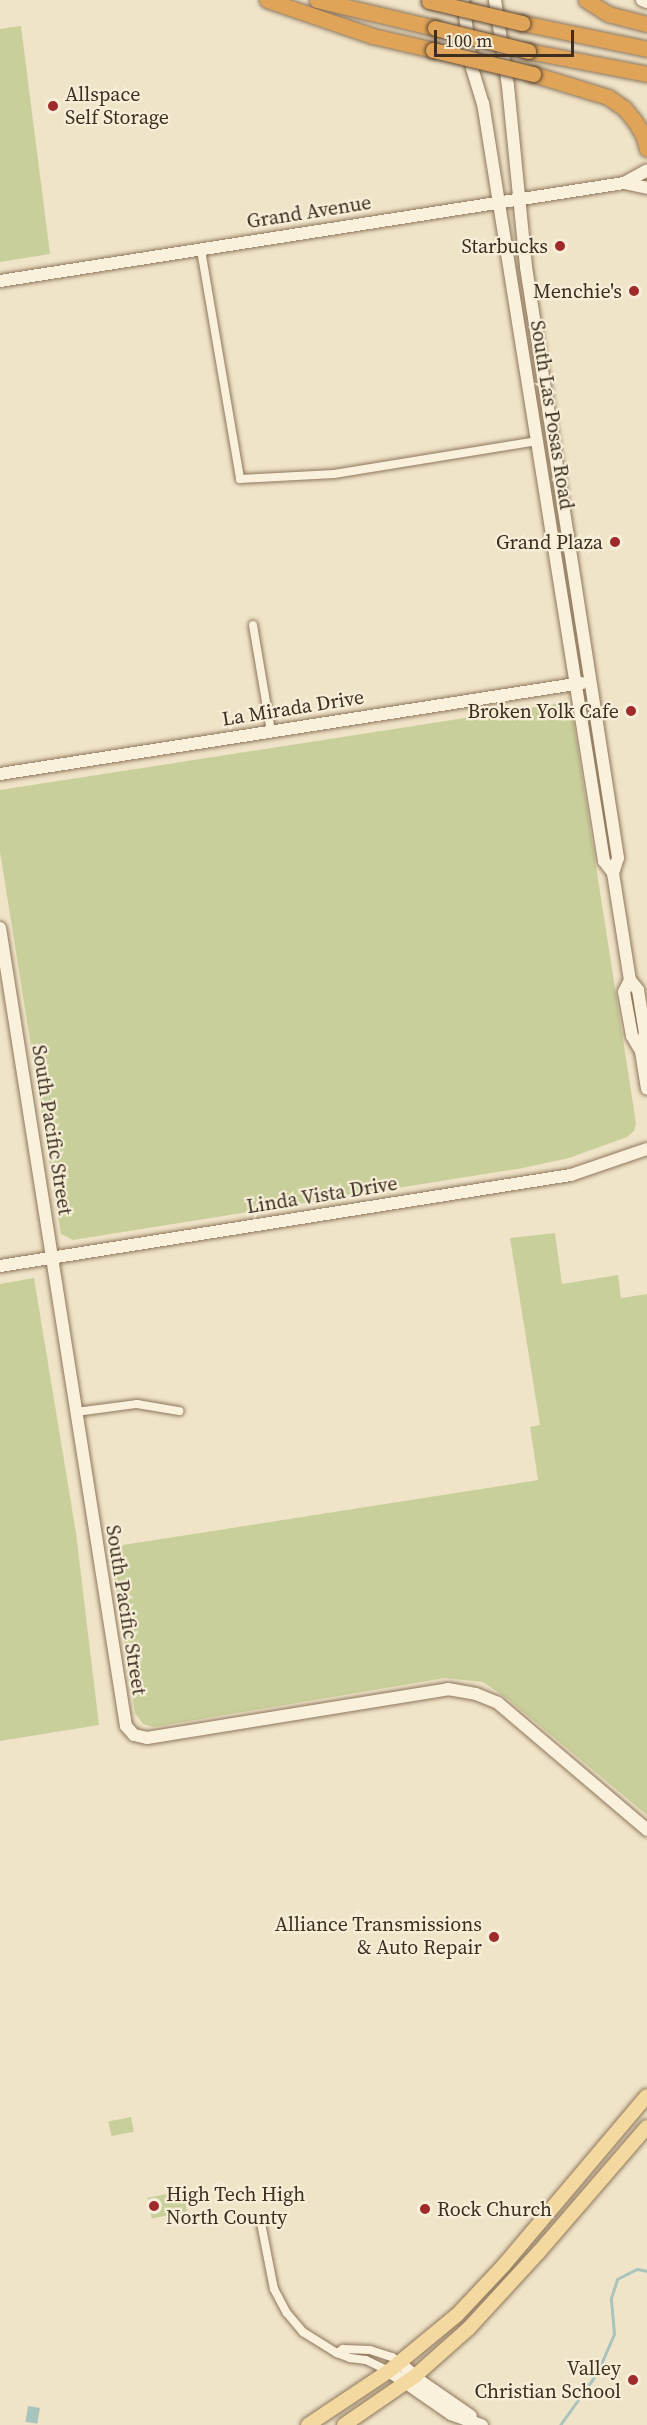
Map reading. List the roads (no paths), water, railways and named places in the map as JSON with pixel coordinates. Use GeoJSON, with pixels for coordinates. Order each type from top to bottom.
{"type":"FeatureCollection","features":[{"type":"Feature","properties":{"kind":"highway"},"geometry":{"type":"LineString","coordinates":[[267,0],[373,36],[533,74],[608,97],[636,123],[647,149]]}},
{"type":"Feature","properties":{"kind":"highway"},"geometry":{"type":"LineString","coordinates":[[317,0],[528,51],[647,74]]}},
{"type":"Feature","properties":{"kind":"highway"},"geometry":{"type":"LineString","coordinates":[[426,0],[647,49]]}},
{"type":"Feature","properties":{"kind":"highway"},"geometry":{"type":"LineString","coordinates":[[586,0],[608,14],[647,24]]}},
{"type":"Feature","properties":{"kind":"main road","name":"South Las Posas Road"},"geometry":{"type":"LineString","coordinates":[[463,0],[472,68],[483,103],[604,861],[613,873]]}},
{"type":"Feature","properties":{"kind":"main road","name":"South Las Posas Road"},"geometry":{"type":"LineString","coordinates":[[495,0],[508,86],[526,267],[618,858],[613,873],[630,980],[638,990],[645,1033],[641,1051],[647,1089]]}},
{"type":"Feature","properties":{"kind":"main road"},"geometry":{"type":"LineString","coordinates":[[642,0],[647,2]]}},
{"type":"Feature","properties":{"kind":"main road","name":"Grand Avenue"},"geometry":{"type":"LineString","coordinates":[[0,281],[624,183],[647,170]]}},
{"type":"Feature","properties":{"kind":"main road","name":"Grand Avenue"},"geometry":{"type":"LineString","coordinates":[[624,183],[647,188]]}},
{"type":"Feature","properties":{"kind":"main road","name":"La Mirada Drive"},"geometry":{"type":"LineString","coordinates":[[0,774],[592,681]]}},
{"type":"Feature","properties":{"kind":"main road","name":"South Pacific Street"},"geometry":{"type":"LineString","coordinates":[[0,928],[123,1718],[134,1735],[147,1738],[448,1689],[476,1694],[498,1703],[647,1830]]}},
{"type":"Feature","properties":{"kind":"main road","name":"Linda Vista Drive"},"geometry":{"type":"LineString","coordinates":[[0,1266],[571,1174],[647,1149]]}},
{"type":"Feature","properties":{"kind":"main road"},"geometry":{"type":"LineString","coordinates":[[308,2425],[394,2367],[457,2315],[504,2265],[647,2096]]}},
{"type":"Feature","properties":{"kind":"main road"},"geometry":{"type":"LineString","coordinates":[[344,2425],[410,2380],[446,2350],[508,2286],[647,2127]]}},
{"type":"Feature","properties":{"kind":"main road"},"geometry":{"type":"LineString","coordinates":[[394,2367],[451,2414],[484,2425]]}},
{"type":"Feature","properties":{"kind":"street"},"geometry":{"type":"LineString","coordinates":[[201,249],[240,479],[334,474],[537,441]]}},
{"type":"Feature","properties":{"kind":"street"},"geometry":{"type":"LineString","coordinates":[[253,625],[272,731]]}},
{"type":"Feature","properties":{"kind":"street"},"geometry":{"type":"LineString","coordinates":[[76,1412],[137,1404],[179,1412]]}},
{"type":"Feature","properties":{"kind":"street"},"geometry":{"type":"LineString","coordinates":[[261,2223],[274,2289],[287,2313],[303,2332],[337,2353],[350,2358],[394,2367],[392,2357],[370,2350],[343,2349],[337,2353]]}},
{"type":"Feature","properties":{"kind":"water"},"geometry":{"type":"Polygon","coordinates":[[[28,2406],[40,2408],[37,2424],[25,2422],[28,2406]]]}},
{"type":"Feature","properties":{"kind":"waterway"},"geometry":{"type":"LineString","coordinates":[[560,2425],[597,2373],[614,2334],[611,2298],[617,2279],[637,2269],[647,2271]]}},
{"type":"Feature","properties":{"kind":"place","name":"Allspace Self Storage"},"geometry":{"type":"Point","coordinates":[53,106]}},
{"type":"Feature","properties":{"kind":"place","name":"Starbucks"},"geometry":{"type":"Point","coordinates":[560,246]}},
{"type":"Feature","properties":{"kind":"place","name":"Menchie's"},"geometry":{"type":"Point","coordinates":[634,291]}},
{"type":"Feature","properties":{"kind":"place","name":"Grand Plaza"},"geometry":{"type":"Point","coordinates":[615,542]}},
{"type":"Feature","properties":{"kind":"place","name":"Broken Yolk Cafe"},"geometry":{"type":"Point","coordinates":[631,711]}},
{"type":"Feature","properties":{"kind":"place","name":"Alliance Transmissions & Auto Repair"},"geometry":{"type":"Point","coordinates":[494,1937]}},
{"type":"Feature","properties":{"kind":"place","name":"High Tech High North County"},"geometry":{"type":"Point","coordinates":[154,2206]}},
{"type":"Feature","properties":{"kind":"place","name":"Rock Church"},"geometry":{"type":"Point","coordinates":[425,2209]}},
{"type":"Feature","properties":{"kind":"place","name":"Valley Christian School"},"geometry":{"type":"Point","coordinates":[633,2380]}}]}
